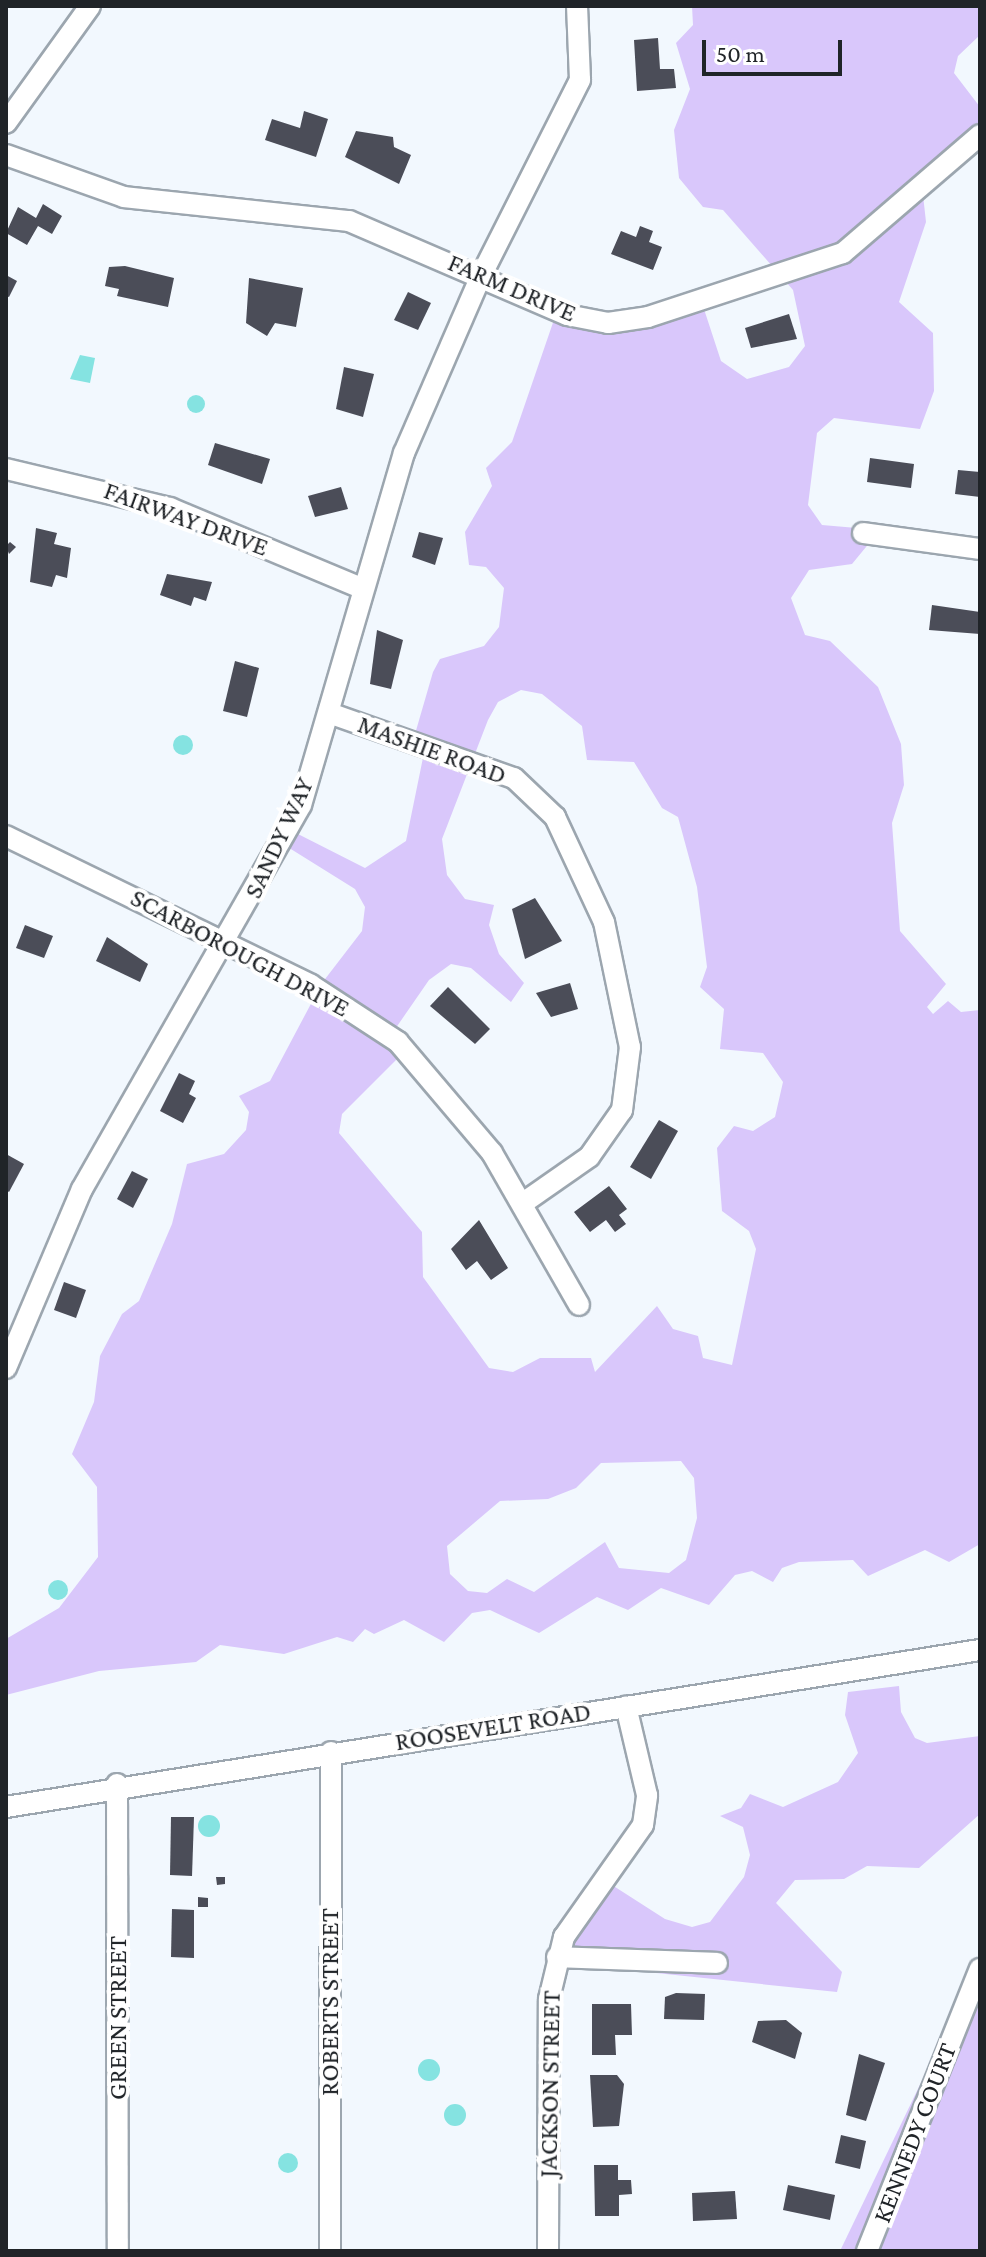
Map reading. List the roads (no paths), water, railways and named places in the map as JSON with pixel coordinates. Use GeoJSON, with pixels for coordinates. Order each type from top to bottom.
{"type":"FeatureCollection","features":[{"type":"Feature","properties":{"kind":"street"},"geometry":{"type":"LineString","coordinates":[[6,123],[90,6]]}},
{"type":"Feature","properties":{"kind":"street","name":"SANDY WAY"},"geometry":{"type":"LineString","coordinates":[[6,1368],[10,1334],[82,1189],[226,943],[301,805],[329,713],[361,588],[404,453],[481,276],[580,80],[577,6]]}},
{"type":"Feature","properties":{"kind":"street","name":"FARM DRIVE"},"geometry":{"type":"LineString","coordinates":[[6,155],[124,197],[349,221],[582,320],[648,317],[843,253],[980,135]]}},
{"type":"Feature","properties":{"kind":"street","name":"FAIRWAY DRIVE"},"geometry":{"type":"LineString","coordinates":[[6,469],[170,508],[361,588]]}},
{"type":"Feature","properties":{"kind":"street"},"geometry":{"type":"LineString","coordinates":[[863,533],[980,549]]}},
{"type":"Feature","properties":{"kind":"street","name":"MASHIE ROAD"},"geometry":{"type":"LineString","coordinates":[[329,713],[491,765],[524,786],[573,847],[604,922],[630,1047],[622,1110],[589,1157],[523,1203]]}},
{"type":"Feature","properties":{"kind":"street","name":"SCARBOROUGH DRIVE"},"geometry":{"type":"LineString","coordinates":[[6,836],[311,985],[398,1042],[466,1117],[523,1203],[579,1305]]}},
{"type":"Feature","properties":{"kind":"street","name":"ROOSEVELT ROAD"},"geometry":{"type":"LineString","coordinates":[[6,1807],[117,1784],[980,1650]]}},
{"type":"Feature","properties":{"kind":"street","name":"JACKSON STREET"},"geometry":{"type":"LineString","coordinates":[[548,2251],[549,1999],[557,1957],[643,1825],[647,1795],[626,1706]]}},
{"type":"Feature","properties":{"kind":"street","name":"ROBERTS STREET"},"geometry":{"type":"LineString","coordinates":[[330,2251],[331,1752]]}},
{"type":"Feature","properties":{"kind":"street","name":"GREEN STREET"},"geometry":{"type":"LineString","coordinates":[[117,1784],[118,2251]]}},
{"type":"Feature","properties":{"kind":"street"},"geometry":{"type":"LineString","coordinates":[[557,1957],[717,1963]]}},
{"type":"Feature","properties":{"kind":"street","name":"KENNEDY COURT"},"geometry":{"type":"LineString","coordinates":[[867,2251],[980,1969]]}},
{"type":"Feature","properties":{"kind":"water"},"geometry":{"type":"Polygon","coordinates":[[[80,355],[95,358],[90,383],[70,379],[80,355]]]}},
{"type":"Feature","properties":{"kind":"water"},"geometry":{"type":"Polygon","coordinates":[[[196,395],[205,404],[196,413],[187,404],[196,395]]]}},
{"type":"Feature","properties":{"kind":"water"},"geometry":{"type":"Polygon","coordinates":[[[183,735],[190,738],[193,745],[190,752],[183,755],[176,752],[173,745],[176,738],[183,735]]]}},
{"type":"Feature","properties":{"kind":"water"},"geometry":{"type":"Polygon","coordinates":[[[54,1580],[62,1580],[68,1590],[62,1600],[54,1600],[48,1594],[48,1586],[54,1580]]]}},
{"type":"Feature","properties":{"kind":"water"},"geometry":{"type":"Polygon","coordinates":[[[209,1815],[217,1818],[220,1826],[217,1834],[209,1837],[201,1834],[198,1826],[201,1818],[209,1815]]]}},
{"type":"Feature","properties":{"kind":"water"},"geometry":{"type":"Polygon","coordinates":[[[429,2059],[440,2070],[429,2081],[418,2070],[429,2059]]]}},
{"type":"Feature","properties":{"kind":"water"},"geometry":{"type":"Polygon","coordinates":[[[455,2104],[463,2107],[466,2115],[463,2123],[455,2126],[447,2123],[444,2115],[447,2107],[455,2104]]]}},
{"type":"Feature","properties":{"kind":"water"},"geometry":{"type":"Polygon","coordinates":[[[284,2153],[292,2153],[298,2163],[292,2173],[284,2173],[278,2167],[278,2159],[284,2153]]]}}]}
